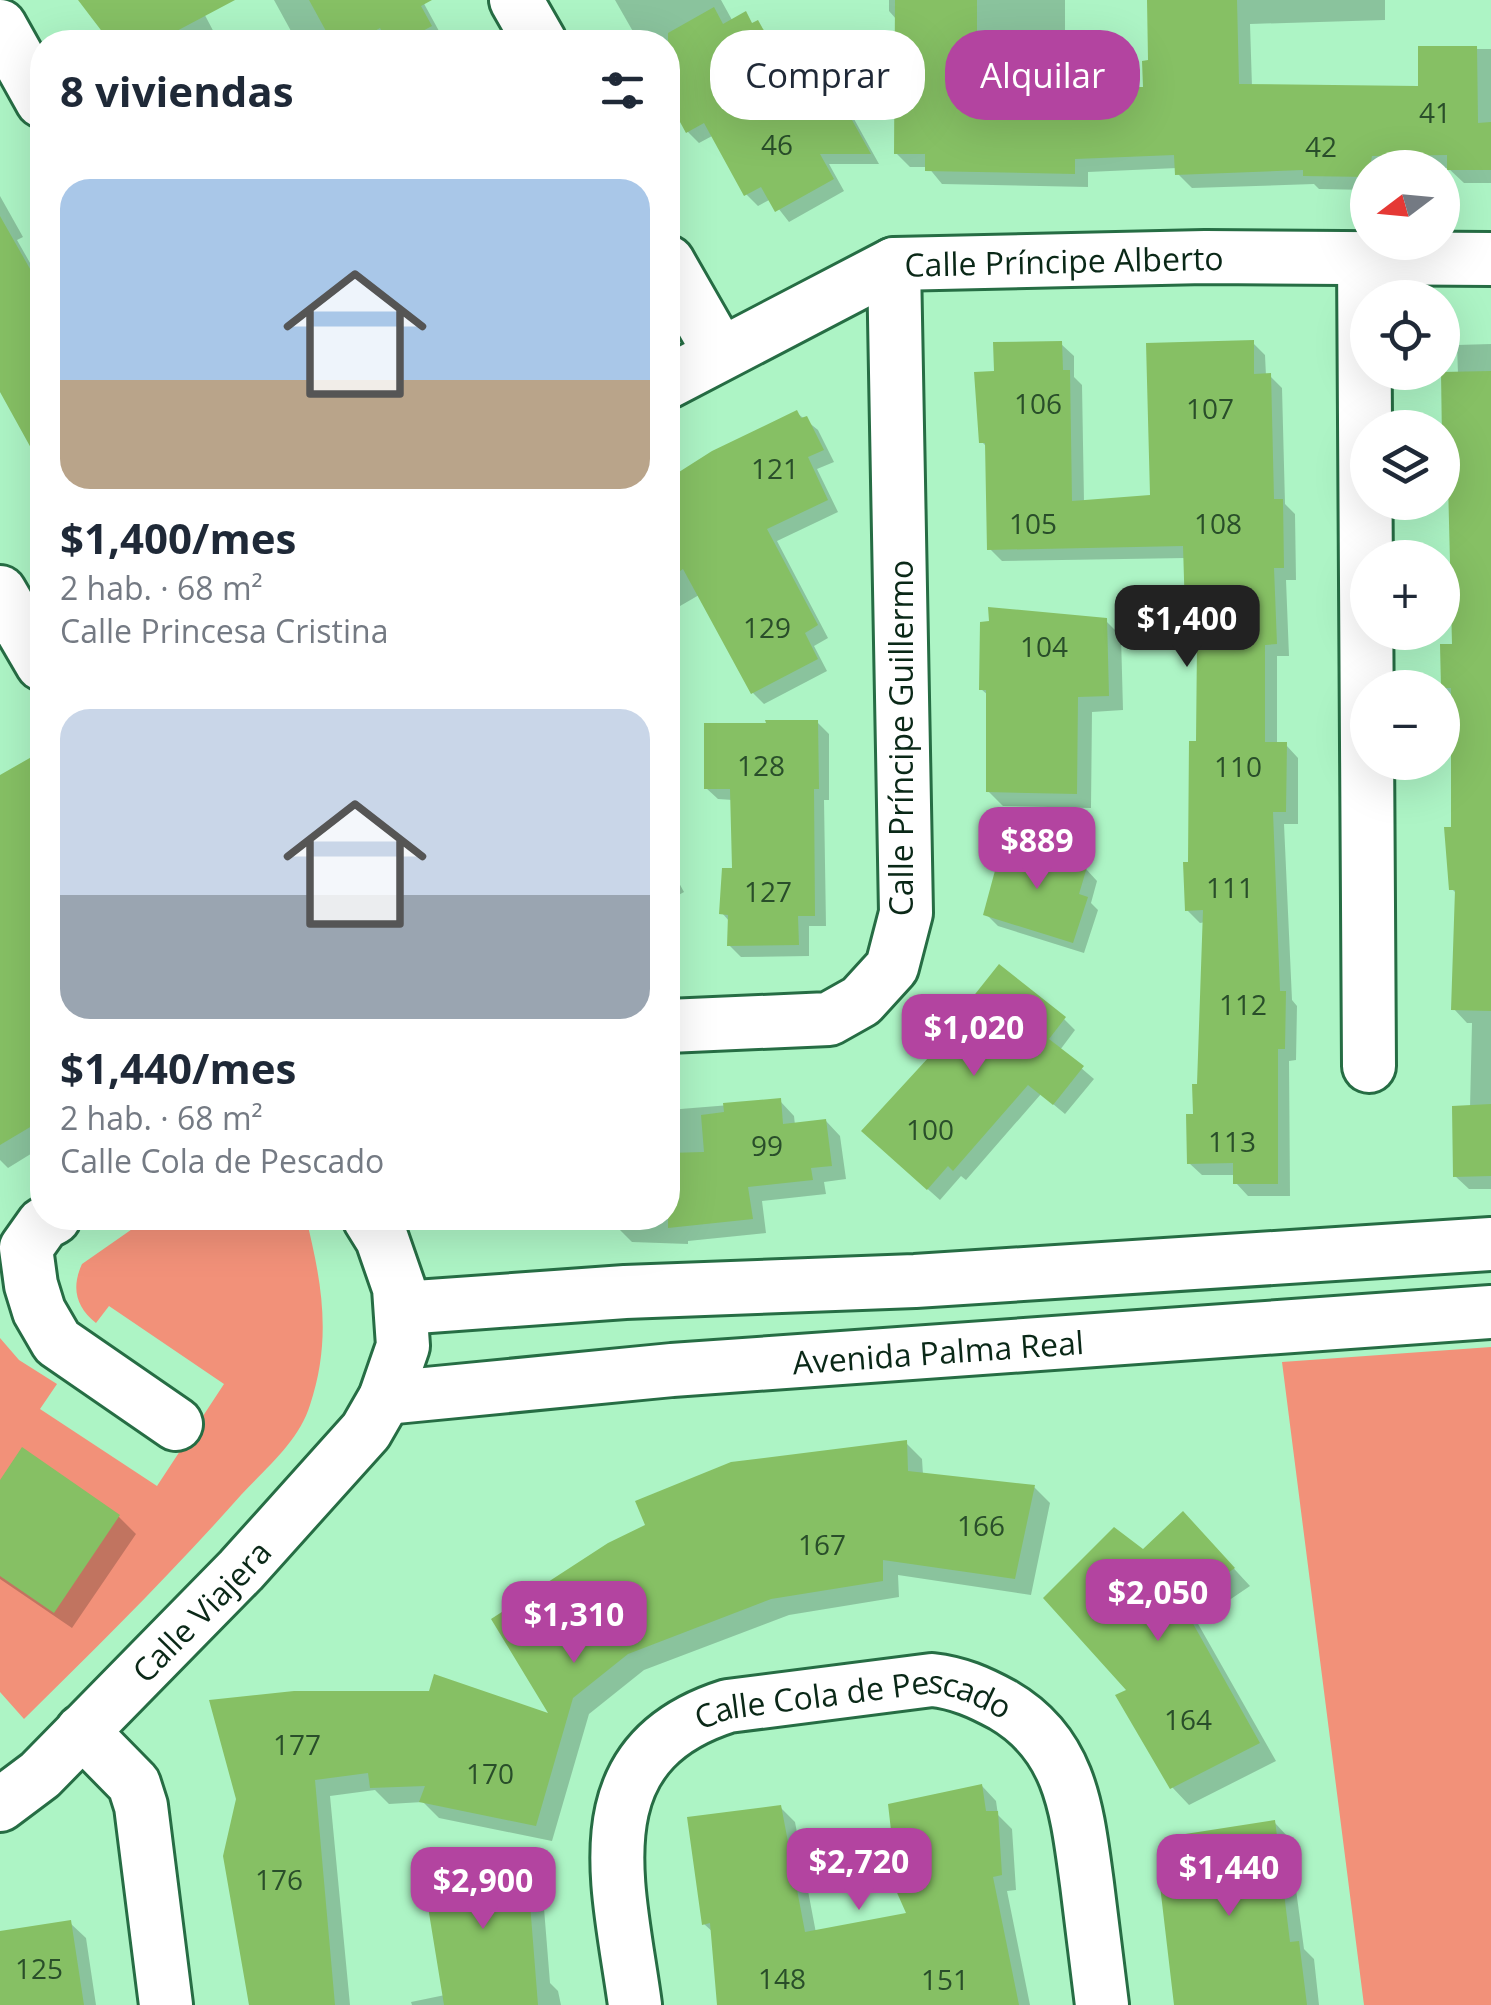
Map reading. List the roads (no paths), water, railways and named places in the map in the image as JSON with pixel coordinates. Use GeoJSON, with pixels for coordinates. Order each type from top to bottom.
{"type":"FeatureCollection","features":[{"type":"Feature","properties":{"kind":"street"},"geometry":{"type":"LineString","coordinates":[[516,0],[533,30]]}},
{"type":"Feature","properties":{"kind":"street"},"geometry":{"type":"LineString","coordinates":[[0,26],[30,79]]}},
{"type":"Feature","properties":{"kind":"street","name":"Calle Príncipe Alberto"},"geometry":{"type":"LineString","coordinates":[[680,375],[894,264],[1205,256],[1350,259]]}},
{"type":"Feature","properties":{"kind":"street","name":"Calle Príncipe Alberto"},"geometry":{"type":"LineString","coordinates":[[1460,259],[1491,259]]}},
{"type":"Feature","properties":{"kind":"street"},"geometry":{"type":"LineString","coordinates":[[1364,260],[1368,1066]]}},
{"type":"Feature","properties":{"kind":"street","name":"Calle Príncipe Guillermo"},"geometry":{"type":"LineString","coordinates":[[680,1025],[829,1019],[862,1001],[892,967],[906,912],[894,264]]}},
{"type":"Feature","properties":{"kind":"street"},"geometry":{"type":"LineString","coordinates":[[680,283],[720,353]]}},
{"type":"Feature","properties":{"kind":"street"},"geometry":{"type":"LineString","coordinates":[[0,592],[27,666]]}},
{"type":"Feature","properties":{"kind":"street"},"geometry":{"type":"LineString","coordinates":[[39,1230],[26,1248],[31,1285],[39,1311],[57,1342],[176,1424]]}},
{"type":"Feature","properties":{"kind":"street","name":"Calle Viajera"},"geometry":{"type":"LineString","coordinates":[[0,1805],[40,1775],[254,1556],[366,1430],[385,1398],[403,1346],[400,1288],[376,1230]]}},
{"type":"Feature","properties":{"kind":"street"},"geometry":{"type":"LineString","coordinates":[[402,1308],[625,1292],[914,1281],[1491,1244]]}},
{"type":"Feature","properties":{"kind":"street","name":"Avenida Palma Real"},"geometry":{"type":"LineString","coordinates":[[385,1398],[672,1370],[1491,1312]]}},
{"type":"Feature","properties":{"kind":"street","name":"Calle Cola de Pescado"},"geometry":{"type":"LineString","coordinates":[[634,2005],[615,1854],[619,1816],[626,1792],[641,1766],[663,1741],[702,1715],[728,1706],[932,1680],[959,1683],[1010,1710],[1035,1728],[1052,1750],[1076,1808],[1102,2005]]}},
{"type":"Feature","properties":{"kind":"street"},"geometry":{"type":"LineString","coordinates":[[82,1731],[134,1784],[141,1806],[166,2005]]}}]}
